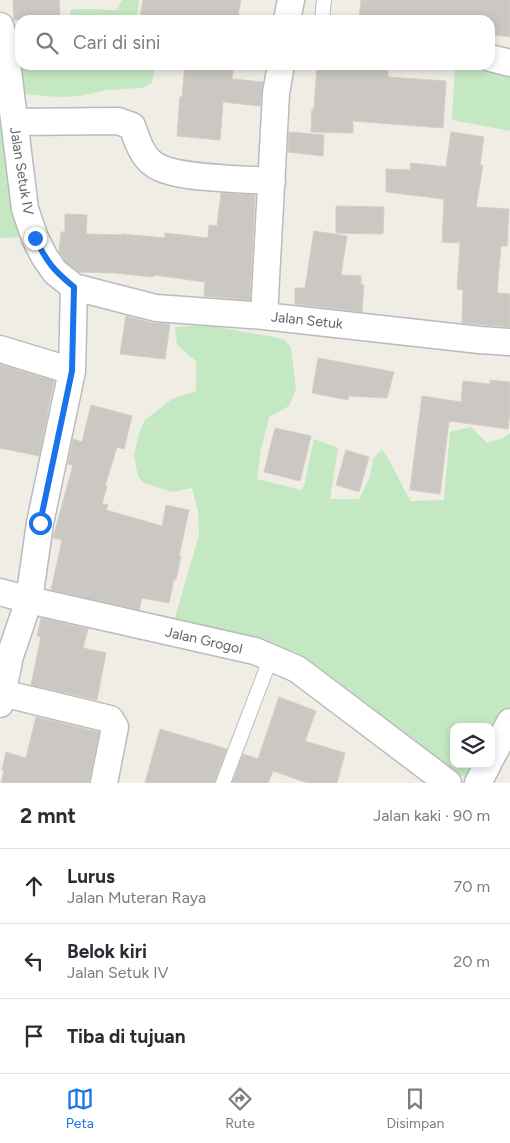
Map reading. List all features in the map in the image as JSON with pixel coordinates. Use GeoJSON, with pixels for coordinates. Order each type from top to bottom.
{"type":"FeatureCollection","features":[{"type":"Feature","properties":{"kind":"street"},"geometry":{"type":"LineString","coordinates":[[288,15],[291,0]]}},
{"type":"Feature","properties":{"kind":"street","name":"Jalan Setuk IV"},"geometry":{"type":"LineString","coordinates":[[0,26],[4,38],[26,209],[35,238],[55,272],[74,287],[156,308],[264,316]]}},
{"type":"Feature","properties":{"kind":"street"},"geometry":{"type":"LineString","coordinates":[[495,59],[510,63]]}},
{"type":"Feature","properties":{"kind":"street","name":"Jalan Setuk"},"geometry":{"type":"LineString","coordinates":[[280,70],[276,92],[264,316],[510,342]]}},
{"type":"Feature","properties":{"kind":"street"},"geometry":{"type":"LineString","coordinates":[[14,122],[118,121],[132,126],[141,149],[154,165],[170,173],[272,181]]}},
{"type":"Feature","properties":{"kind":"street"},"geometry":{"type":"LineString","coordinates":[[74,287],[72,371],[40,523],[29,600],[10,656],[1,698],[110,718],[115,726],[104,783]]}},
{"type":"Feature","properties":{"kind":"street"},"geometry":{"type":"LineString","coordinates":[[0,349],[72,371]]}},
{"type":"Feature","properties":{"kind":"street","name":"Jalan Grogol"},"geometry":{"type":"LineString","coordinates":[[0,592],[255,651],[271,657],[297,669],[448,783]]}},
{"type":"Feature","properties":{"kind":"street"},"geometry":{"type":"LineString","coordinates":[[495,750],[510,722]]}},
{"type":"Feature","properties":{"kind":"street"},"geometry":{"type":"LineString","coordinates":[[478,783],[486,768]]}},
{"type":"Feature","properties":{"kind":"lane"},"geometry":{"type":"LineString","coordinates":[[322,15],[324,0]]}},
{"type":"Feature","properties":{"kind":"lane"},"geometry":{"type":"LineString","coordinates":[[223,783],[271,657]]}},
{"type":"Feature","properties":{"kind":"green space"},"geometry":{"type":"Polygon","coordinates":[[[122,0],[139,0],[138,15],[70,15],[71,10],[80,9],[116,10],[122,0]]]}},
{"type":"Feature","properties":{"kind":"green space"},"geometry":{"type":"Polygon","coordinates":[[[0,45],[23,237],[0,238],[0,45]]]}},
{"type":"Feature","properties":{"kind":"green space"},"geometry":{"type":"Polygon","coordinates":[[[495,66],[510,68],[510,131],[452,120],[455,70],[495,70],[495,66]]]}},
{"type":"Feature","properties":{"kind":"green space"},"geometry":{"type":"Polygon","coordinates":[[[18,70],[154,70],[152,83],[142,88],[106,90],[80,96],[59,97],[23,94],[18,70]]]}},
{"type":"Feature","properties":{"kind":"green space"},"geometry":{"type":"Polygon","coordinates":[[[206,325],[284,339],[291,348],[296,389],[289,406],[269,417],[261,450],[257,479],[301,490],[304,486],[314,439],[338,448],[330,499],[359,499],[370,477],[373,459],[382,449],[411,501],[444,500],[450,432],[471,427],[487,443],[503,438],[510,433],[510,706],[495,752],[495,723],[450,723],[450,768],[491,768],[487,783],[476,783],[444,767],[295,652],[174,621],[199,535],[198,512],[192,488],[172,492],[144,483],[138,477],[134,455],[139,433],[145,420],[172,399],[196,391],[196,361],[177,345],[175,327],[206,325]]]}},
{"type":"Feature","properties":{"kind":"building"},"geometry":{"type":"Polygon","coordinates":[[[13,0],[59,0],[60,15],[15,15],[14,20],[13,0]]]}},
{"type":"Feature","properties":{"kind":"building"},"geometry":{"type":"Polygon","coordinates":[[[143,0],[241,0],[238,15],[140,15],[143,0]]]}},
{"type":"Feature","properties":{"kind":"building"},"geometry":{"type":"Polygon","coordinates":[[[361,0],[510,0],[510,37],[495,35],[495,15],[360,15],[361,0]]]}},
{"type":"Feature","properties":{"kind":"building"},"geometry":{"type":"Polygon","coordinates":[[[185,70],[233,70],[232,79],[263,82],[260,106],[223,102],[220,140],[177,136],[180,97],[182,97],[185,70]]]}},
{"type":"Feature","properties":{"kind":"building"},"geometry":{"type":"Polygon","coordinates":[[[317,70],[388,70],[388,77],[446,81],[443,128],[353,121],[353,133],[311,132],[312,109],[314,109],[317,70]]]}},
{"type":"Feature","properties":{"kind":"building"},"geometry":{"type":"Polygon","coordinates":[[[289,132],[324,135],[323,156],[288,152],[289,132]]]}},
{"type":"Feature","properties":{"kind":"building"},"geometry":{"type":"Polygon","coordinates":[[[451,132],[484,137],[480,165],[483,165],[476,207],[509,209],[507,246],[501,246],[497,293],[510,294],[510,327],[462,323],[463,290],[457,289],[460,243],[442,242],[444,199],[386,192],[386,169],[410,170],[411,163],[446,167],[451,132]]]}},
{"type":"Feature","properties":{"kind":"building"},"geometry":{"type":"Polygon","coordinates":[[[221,193],[255,195],[250,300],[204,296],[205,282],[154,275],[153,277],[79,272],[66,262],[59,252],[61,232],[65,232],[65,214],[87,215],[86,234],[122,234],[165,238],[165,233],[208,238],[209,225],[217,226],[221,193]]]}},
{"type":"Feature","properties":{"kind":"building"},"geometry":{"type":"Polygon","coordinates":[[[336,206],[384,207],[383,234],[336,233],[336,206]]]}},
{"type":"Feature","properties":{"kind":"building"},"geometry":{"type":"Polygon","coordinates":[[[314,231],[347,236],[341,275],[361,276],[361,285],[364,285],[362,312],[295,304],[295,288],[305,288],[314,231]]]}},
{"type":"Feature","properties":{"kind":"building"},"geometry":{"type":"Polygon","coordinates":[[[126,316],[152,323],[170,324],[165,359],[120,354],[126,316]]]}},
{"type":"Feature","properties":{"kind":"building"},"geometry":{"type":"Polygon","coordinates":[[[318,358],[394,372],[387,398],[349,396],[348,400],[312,393],[318,358]]]}},
{"type":"Feature","properties":{"kind":"building"},"geometry":{"type":"Polygon","coordinates":[[[0,365],[54,381],[39,456],[0,448],[0,365]]]}},
{"type":"Feature","properties":{"kind":"building"},"geometry":{"type":"Polygon","coordinates":[[[490,380],[510,382],[508,429],[449,421],[440,494],[410,490],[422,396],[461,402],[463,381],[490,384],[490,380]]]}},
{"type":"Feature","properties":{"kind":"building"},"geometry":{"type":"Polygon","coordinates":[[[91,405],[132,416],[124,449],[117,447],[105,486],[107,486],[102,504],[108,505],[106,510],[162,526],[166,505],[189,510],[176,580],[174,579],[169,603],[142,598],[139,610],[51,590],[62,540],[53,538],[73,465],[68,464],[73,439],[82,442],[91,405]]]}},
{"type":"Feature","properties":{"kind":"building"},"geometry":{"type":"Polygon","coordinates":[[[275,428],[311,436],[300,481],[264,472],[275,428]]]}},
{"type":"Feature","properties":{"kind":"building"},"geometry":{"type":"Polygon","coordinates":[[[346,450],[369,457],[359,492],[336,485],[346,450]]]}},
{"type":"Feature","properties":{"kind":"building"},"geometry":{"type":"Polygon","coordinates":[[[41,618],[88,629],[83,648],[106,653],[97,700],[31,685],[41,637],[37,636],[41,618]]]}},
{"type":"Feature","properties":{"kind":"building"},"geometry":{"type":"Polygon","coordinates":[[[279,697],[316,711],[305,741],[345,753],[337,783],[308,783],[273,771],[268,783],[232,783],[243,754],[258,759],[279,697]]]}},
{"type":"Feature","properties":{"kind":"building"},"geometry":{"type":"Polygon","coordinates":[[[36,717],[99,732],[89,783],[1,783],[6,752],[26,758],[36,717]]]}},
{"type":"Feature","properties":{"kind":"building"},"geometry":{"type":"Polygon","coordinates":[[[160,729],[227,749],[214,783],[145,783],[160,729]]]}},
{"type":"Feature","properties":{"kind":"route"},"geometry":{"type":"LineString","coordinates":[[35,238],[55,272],[74,287],[72,371],[40,523]]}}]}
